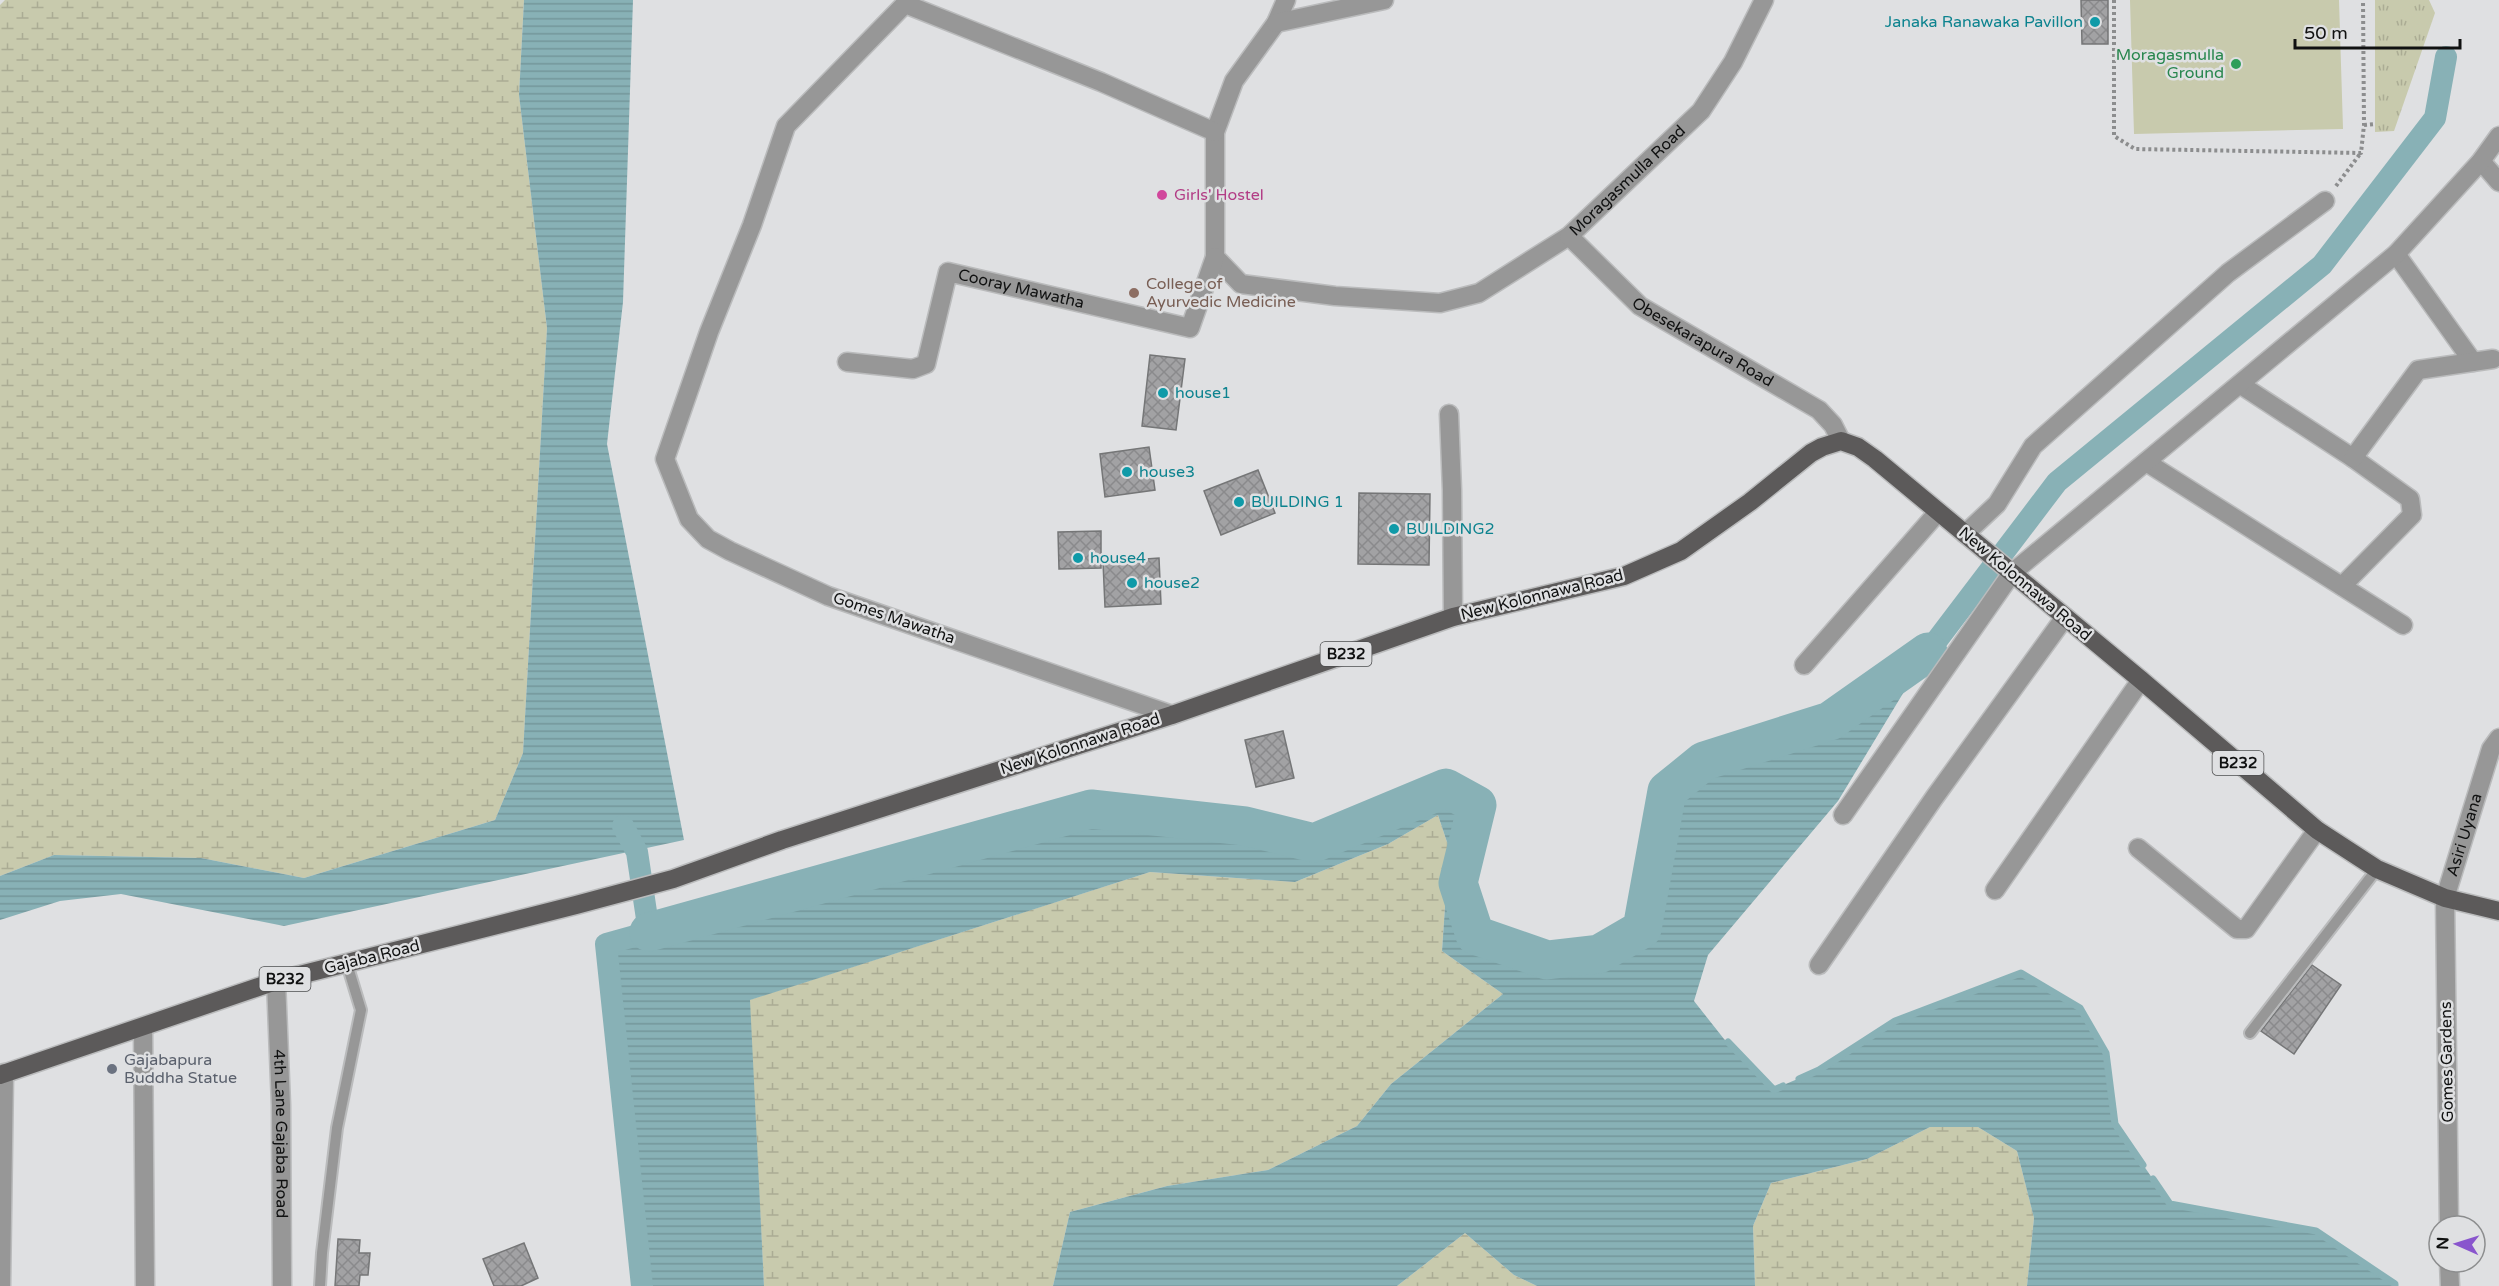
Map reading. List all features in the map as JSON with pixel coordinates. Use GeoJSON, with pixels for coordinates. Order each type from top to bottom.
{"type":"FeatureCollection","features":[{"type":"Feature","properties":{"kind":"main road","name":"New Kolonnawa Road"},"geometry":{"type":"LineString","coordinates":[[576,905],[673,879],[782,840],[1172,715],[1453,617],[1624,576],[1681,551],[1750,502],[1811,453],[1841,441],[1858,447],[1875,459],[2317,830],[2377,869],[2445,898],[2499,911]]}},
{"type":"Feature","properties":{"kind":"main road","name":"Gajaba Road"},"geometry":{"type":"LineString","coordinates":[[2,1074],[276,981],[576,905]]}},
{"type":"Feature","properties":{"kind":"street"},"geometry":{"type":"LineString","coordinates":[[1215,257],[1215,132],[1234,81],[1276,22],[1286,0]]}},
{"type":"Feature","properties":{"kind":"street"},"geometry":{"type":"LineString","coordinates":[[1276,22],[1384,0]]}},
{"type":"Feature","properties":{"kind":"street","name":"Moragasmulla Road"},"geometry":{"type":"LineString","coordinates":[[1215,257],[1241,284],[1335,296],[1440,303],[1479,293],[1569,236],[1701,111],[1733,62],[1764,0]]}},
{"type":"Feature","properties":{"kind":"street","name":"Gomes Mawatha"},"geometry":{"type":"LineString","coordinates":[[1172,715],[828,596],[730,551],[708,539],[689,519],[665,459],[709,332],[752,225],[786,126],[905,4],[1101,82],[1215,132]]}},
{"type":"Feature","properties":{"kind":"street"},"geometry":{"type":"LineString","coordinates":[[1843,815],[2009,570],[2241,385],[2396,254],[2481,161],[2499,136]]}},
{"type":"Feature","properties":{"kind":"street"},"geometry":{"type":"LineString","coordinates":[[2481,161],[2499,182]]}},
{"type":"Feature","properties":{"kind":"street"},"geometry":{"type":"LineString","coordinates":[[1968,537],[1997,504],[2033,446],[2228,273],[2325,201]]}},
{"type":"Feature","properties":{"kind":"street","name":"Obesekarapura Road"},"geometry":{"type":"LineString","coordinates":[[1569,236],[1640,306],[1819,410],[1833,425],[1841,441]]}},
{"type":"Feature","properties":{"kind":"street"},"geometry":{"type":"LineString","coordinates":[[2396,254],[2473,362]]}},
{"type":"Feature","properties":{"kind":"street","name":"Cooray Mawatha"},"geometry":{"type":"LineString","coordinates":[[848,362],[913,369],[926,364],[948,272],[1190,328],[1215,257]]}},
{"type":"Feature","properties":{"kind":"street"},"geometry":{"type":"LineString","coordinates":[[2353,458],[2418,370],[2493,359]]}},
{"type":"Feature","properties":{"kind":"street"},"geometry":{"type":"LineString","coordinates":[[2241,385],[2353,458],[2410,499],[2412,515],[2343,586]]}},
{"type":"Feature","properties":{"kind":"street"},"geometry":{"type":"LineString","coordinates":[[1449,414],[1453,617]]}},
{"type":"Feature","properties":{"kind":"street"},"geometry":{"type":"LineString","coordinates":[[2146,462],[2403,626]]}},
{"type":"Feature","properties":{"kind":"street"},"geometry":{"type":"LineString","coordinates":[[1804,665],[1938,512]]}},
{"type":"Feature","properties":{"kind":"street"},"geometry":{"type":"LineString","coordinates":[[1819,965],[1934,798],[2065,617]]}},
{"type":"Feature","properties":{"kind":"street"},"geometry":{"type":"LineString","coordinates":[[1995,890],[2141,680]]}},
{"type":"Feature","properties":{"kind":"street","name":"Asiri Uyana"},"geometry":{"type":"LineString","coordinates":[[2445,898],[2491,749],[2499,738]]}},
{"type":"Feature","properties":{"kind":"street"},"geometry":{"type":"LineString","coordinates":[[2138,848],[2237,929],[2246,929],[2317,830]]}},
{"type":"Feature","properties":{"kind":"street","name":"Gomes Gardens"},"geometry":{"type":"LineString","coordinates":[[2445,898],[2449,1214]]}},
{"type":"Feature","properties":{"kind":"street","name":"4th Lane Gajaba Road"},"geometry":{"type":"LineString","coordinates":[[276,981],[281,1105],[282,1286]]}},
{"type":"Feature","properties":{"kind":"street"},"geometry":{"type":"LineString","coordinates":[[142,1028],[146,1286]]}},
{"type":"Feature","properties":{"kind":"street"},"geometry":{"type":"LineString","coordinates":[[1,1286],[2,1074]]}},
{"type":"Feature","properties":{"kind":"lane"},"geometry":{"type":"LineString","coordinates":[[2250,1033],[2377,869]]}},
{"type":"Feature","properties":{"kind":"lane"},"geometry":{"type":"LineString","coordinates":[[320,1286],[337,1128],[361,1010],[347,964]]}},
{"type":"Feature","properties":{"kind":"path"},"geometry":{"type":"LineString","coordinates":[[2114,0],[2114,136],[2135,149],[2361,153]]}},
{"type":"Feature","properties":{"kind":"path"},"geometry":{"type":"LineString","coordinates":[[2325,201],[2361,153],[2364,124],[2363,0]]}},
{"type":"Feature","properties":{"kind":"path"},"geometry":{"type":"LineString","coordinates":[[2364,124],[2375,124]]}},
{"type":"Feature","properties":{"kind":"green space"},"geometry":{"type":"Polygon","coordinates":[[[5,0],[524,0],[519,95],[547,328],[523,753],[495,820],[304,878],[201,858],[54,855],[0,876],[0,5],[5,0]]]}},
{"type":"Feature","properties":{"kind":"green space","name":"Moragasmulla Ground"},"geometry":{"type":"Polygon","coordinates":[[[2130,0],[2339,0],[2343,129],[2134,134],[2130,0]]]}},
{"type":"Feature","properties":{"kind":"green space"},"geometry":{"type":"Polygon","coordinates":[[[2375,0],[2429,0],[2435,13],[2394,131],[2375,132],[2375,0]]]}},
{"type":"Feature","properties":{"kind":"green space"},"geometry":{"type":"Polygon","coordinates":[[[1438,815],[1449,848],[1442,951],[1503,994],[1391,1084],[1357,1126],[1268,1170],[1167,1186],[1070,1212],[1053,1286],[764,1286],[749,1000],[1150,872],[1295,882],[1388,844],[1438,815]]]}},
{"type":"Feature","properties":{"kind":"green space"},"geometry":{"type":"Polygon","coordinates":[[[1930,1127],[1978,1127],[2017,1151],[2034,1218],[2027,1286],[1755,1286],[1753,1226],[1771,1183],[1867,1159],[1930,1127]]]}},
{"type":"Feature","properties":{"kind":"green space"},"geometry":{"type":"Polygon","coordinates":[[[1465,1233],[1514,1275],[1537,1286],[1397,1286],[1465,1233]]]}},
{"type":"Feature","properties":{"kind":"water"},"geometry":{"type":"Polygon","coordinates":[[[524,0],[633,0],[623,302],[607,444],[684,840],[284,926],[121,894],[60,901],[0,920],[0,876],[54,855],[201,858],[304,878],[495,820],[523,753],[547,328],[519,95],[524,0]]]}},
{"type":"Feature","properties":{"kind":"water"},"geometry":{"type":"Polygon","coordinates":[[[1928,652],[1838,801],[1708,955],[1694,1001],[1724,1039],[1774,1089],[1819,1070],[1895,1021],[2021,973],[2080,1008],[2106,1053],[2115,1124],[2170,1204],[2316,1231],[2395,1286],[2027,1286],[2034,1218],[2017,1151],[1978,1127],[1930,1127],[1867,1159],[1771,1183],[1753,1226],[1755,1286],[1537,1286],[1514,1275],[1465,1233],[1397,1286],[1053,1286],[1070,1212],[1167,1186],[1268,1170],[1357,1126],[1391,1084],[1503,994],[1442,951],[1449,848],[1438,815],[1388,844],[1295,882],[1150,872],[750,1000],[764,1286],[642,1286],[606,944],[1091,809],[1245,826],[1314,843],[1446,788],[1477,805],[1458,883],[1475,935],[1547,960],[1599,954],[1642,929],[1667,791],[1704,761],[1830,721],[1928,652]]]}},
{"type":"Feature","properties":{"kind":"building","name":"Janaka Ranawaka Pavillon"},"geometry":{"type":"Polygon","coordinates":[[[2081,0],[2108,0],[2108,44],[2082,44],[2081,0]]]}},
{"type":"Feature","properties":{"kind":"building","name":"house1"},"geometry":{"type":"Polygon","coordinates":[[[1150,355],[1185,359],[1176,430],[1142,426],[1150,355]]]}},
{"type":"Feature","properties":{"kind":"building","name":"house3"},"geometry":{"type":"Polygon","coordinates":[[[1149,447],[1155,490],[1105,497],[1100,454],[1149,447]]]}},
{"type":"Feature","properties":{"kind":"building","name":"BUILDING 1"},"geometry":{"type":"Polygon","coordinates":[[[1258,470],[1275,513],[1221,535],[1204,491],[1258,470]]]}},
{"type":"Feature","properties":{"kind":"building","name":"BUILDING2"},"geometry":{"type":"Polygon","coordinates":[[[1359,493],[1430,494],[1429,565],[1358,564],[1359,493]]]}},
{"type":"Feature","properties":{"kind":"building","name":"house4"},"geometry":{"type":"Polygon","coordinates":[[[1101,531],[1101,568],[1059,569],[1058,532],[1101,531]]]}},
{"type":"Feature","properties":{"kind":"building","name":"house2"},"geometry":{"type":"Polygon","coordinates":[[[1159,558],[1161,604],[1105,607],[1103,562],[1159,558]]]}},
{"type":"Feature","properties":{"kind":"building"},"geometry":{"type":"Polygon","coordinates":[[[1283,731],[1294,778],[1256,787],[1245,740],[1283,731]]]}},
{"type":"Feature","properties":{"kind":"building"},"geometry":{"type":"Polygon","coordinates":[[[2312,965],[2341,985],[2294,1054],[2261,1031],[2312,965]]]}},
{"type":"Feature","properties":{"kind":"building"},"geometry":{"type":"Polygon","coordinates":[[[338,1239],[360,1240],[359,1253],[370,1253],[368,1275],[360,1275],[359,1286],[335,1286],[338,1239]]]}},
{"type":"Feature","properties":{"kind":"building"},"geometry":{"type":"Polygon","coordinates":[[[524,1243],[538,1278],[521,1286],[494,1286],[483,1259],[524,1243]]]}},
{"type":"Feature","properties":{"kind":"waterway"},"geometry":{"type":"LineString","coordinates":[[1928,652],[2057,482],[2322,265],[2435,118],[2446,57]]}},
{"type":"Feature","properties":{"kind":"waterway"},"geometry":{"type":"LineString","coordinates":[[649,932],[1091,809],[1245,826],[1314,843],[1446,788],[1477,805],[1458,883],[1475,935],[1547,960],[1599,954],[1642,929],[1667,791],[1704,761],[1830,721],[1928,652]]}},
{"type":"Feature","properties":{"kind":"waterway"},"geometry":{"type":"LineString","coordinates":[[623,826],[637,852],[649,932],[606,944],[642,1286]]}},
{"type":"Feature","properties":{"kind":"waterway"},"geometry":{"type":"LineString","coordinates":[[1799,1079],[1819,1070],[1895,1021],[2021,973],[2080,1008],[2106,1053],[2115,1124],[2143,1165]]}},
{"type":"Feature","properties":{"kind":"waterway"},"geometry":{"type":"LineString","coordinates":[[1728,1042],[1774,1090],[1783,1086]]}},
{"type":"Feature","properties":{"kind":"waterway"},"geometry":{"type":"LineString","coordinates":[[2153,1179],[2170,1204],[2316,1231],[2395,1286]]}},
{"type":"Feature","properties":{"kind":"place","name":"Janaka Ranawaka Pavillon"},"geometry":{"type":"Point","coordinates":[2095,22]}},
{"type":"Feature","properties":{"kind":"place","name":"Moragasmulla Ground"},"geometry":{"type":"Point","coordinates":[2236,64]}},
{"type":"Feature","properties":{"kind":"place","name":"Girls' Hostel"},"geometry":{"type":"Point","coordinates":[1162,195]}},
{"type":"Feature","properties":{"kind":"place","name":"College of Ayurvedic Medicine"},"geometry":{"type":"Point","coordinates":[1134,293]}},
{"type":"Feature","properties":{"kind":"place","name":"house1"},"geometry":{"type":"Point","coordinates":[1163,393]}},
{"type":"Feature","properties":{"kind":"place","name":"house3"},"geometry":{"type":"Point","coordinates":[1127,472]}},
{"type":"Feature","properties":{"kind":"place","name":"BUILDING 1"},"geometry":{"type":"Point","coordinates":[1239,502]}},
{"type":"Feature","properties":{"kind":"place","name":"BUILDING2"},"geometry":{"type":"Point","coordinates":[1394,529]}},
{"type":"Feature","properties":{"kind":"place","name":"house4"},"geometry":{"type":"Point","coordinates":[1078,558]}},
{"type":"Feature","properties":{"kind":"place","name":"house2"},"geometry":{"type":"Point","coordinates":[1132,583]}},
{"type":"Feature","properties":{"kind":"place","name":"Gajabapura Buddha Statue"},"geometry":{"type":"Point","coordinates":[112,1069]}}]}
